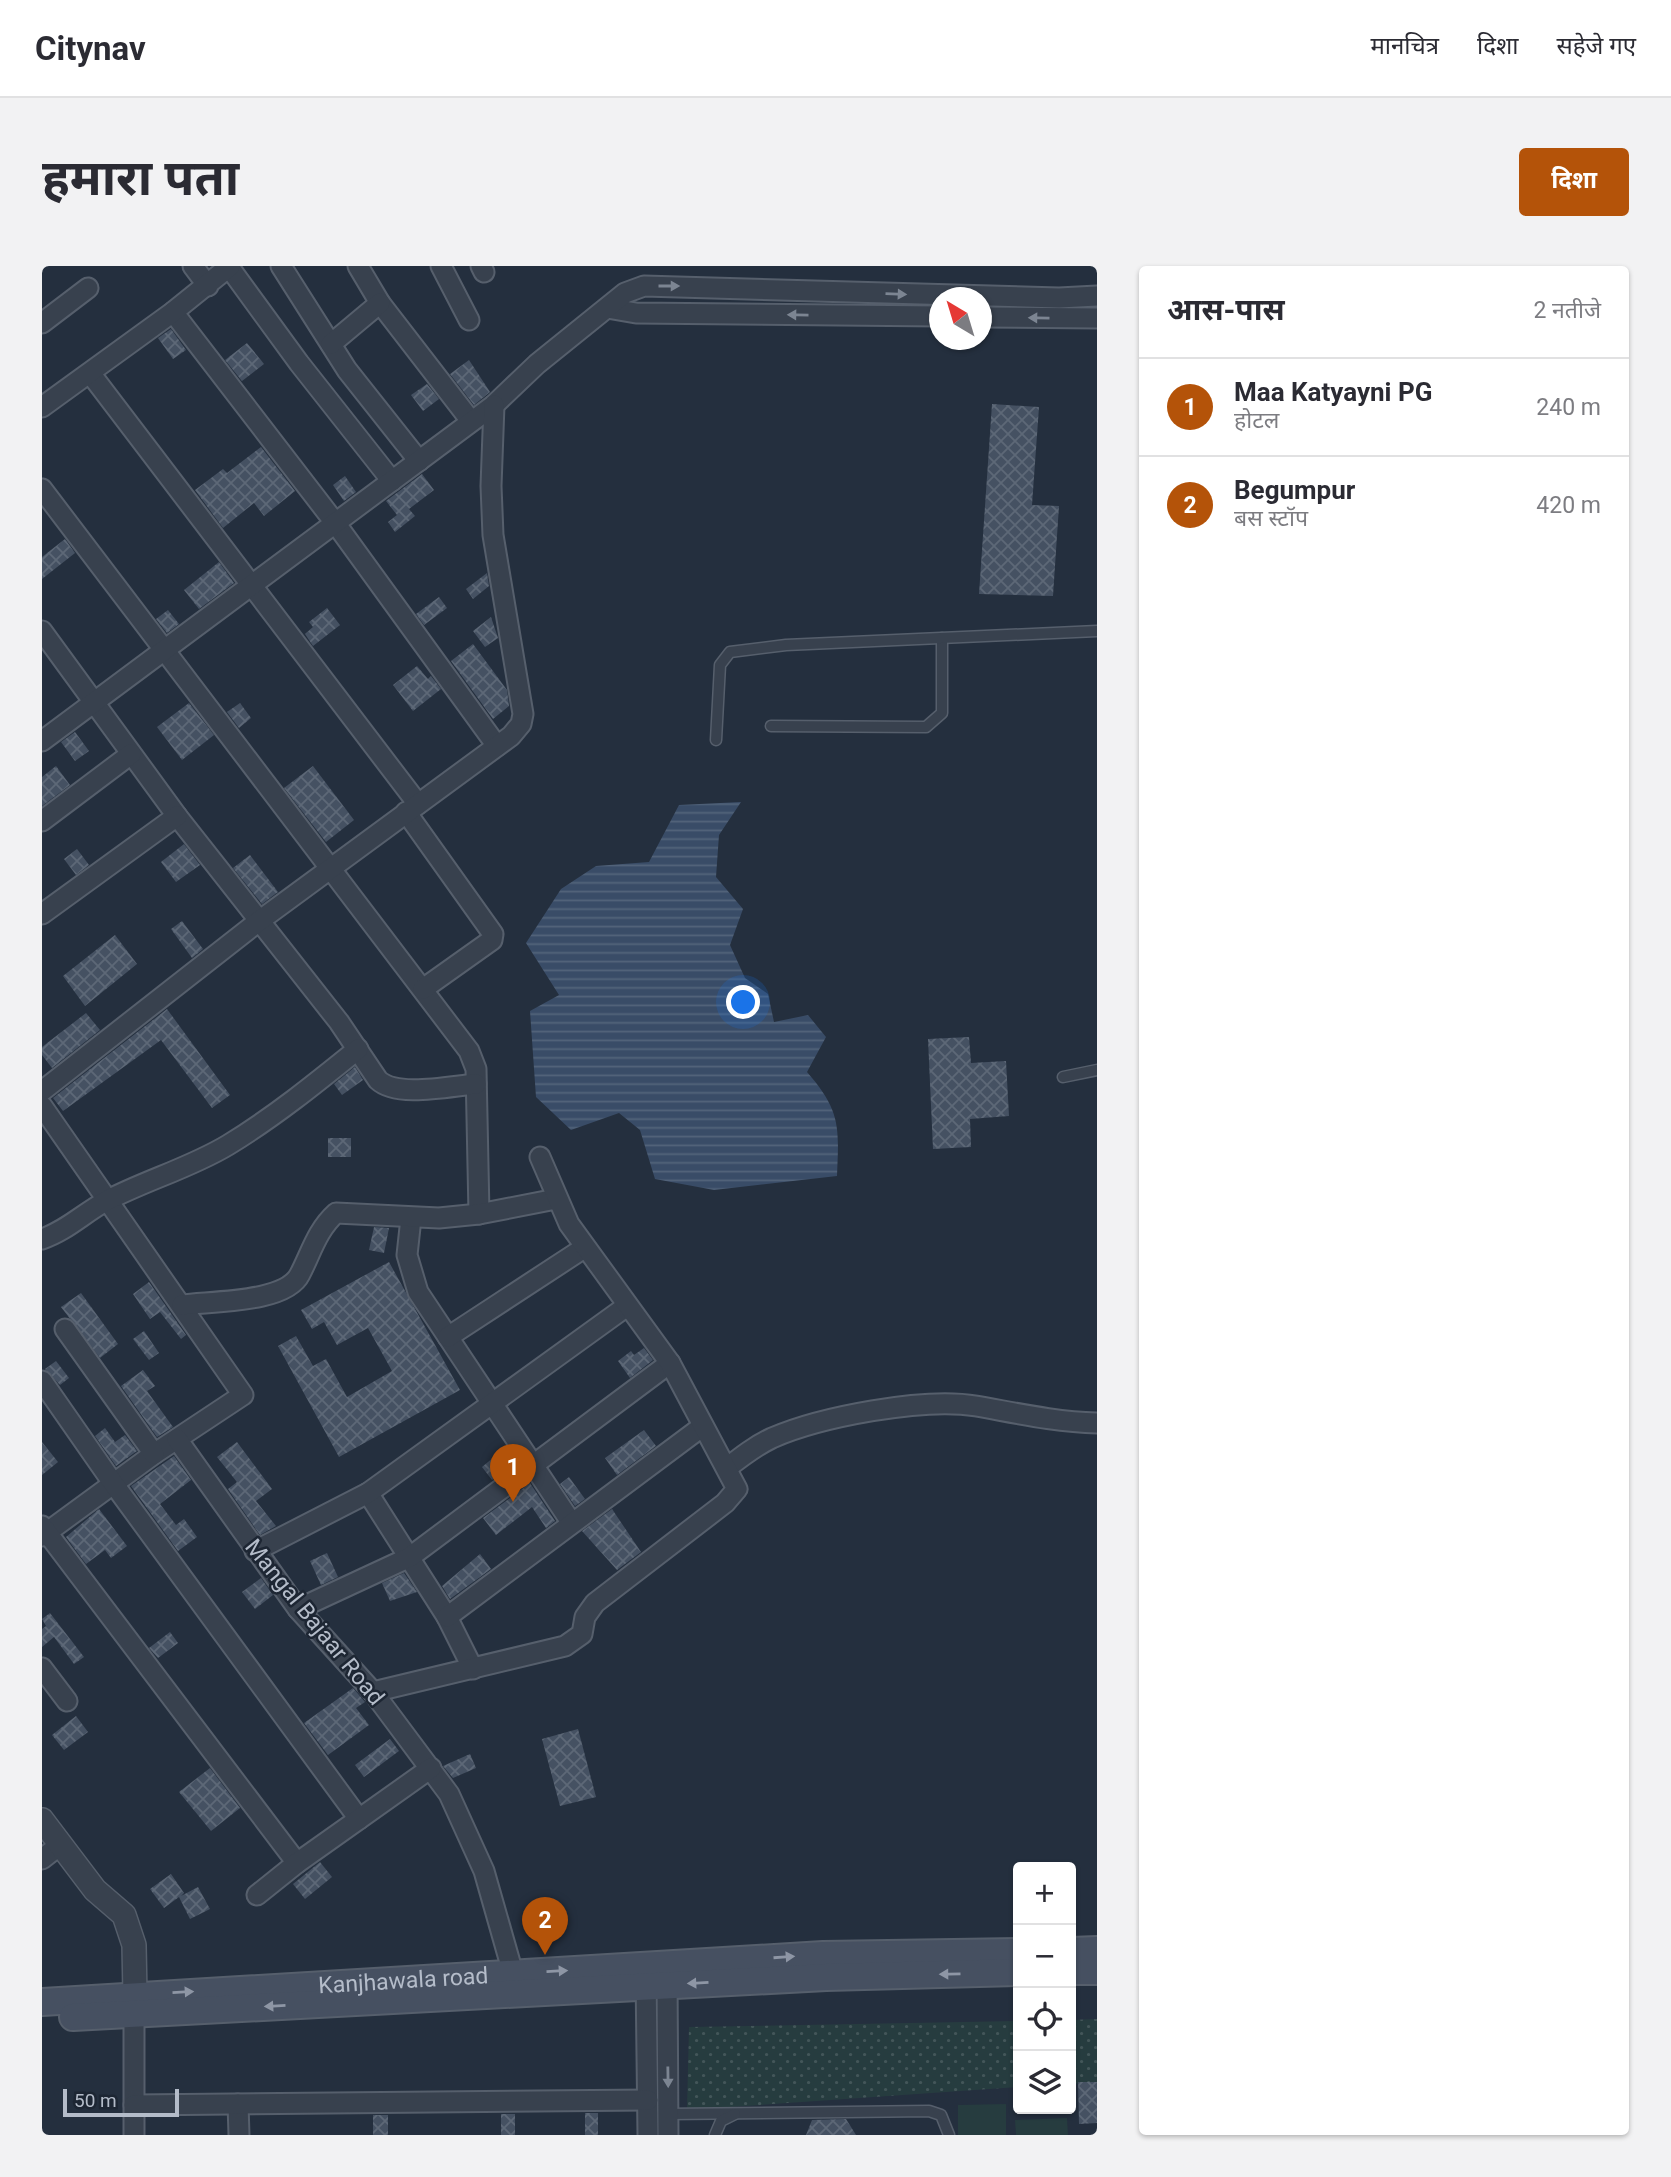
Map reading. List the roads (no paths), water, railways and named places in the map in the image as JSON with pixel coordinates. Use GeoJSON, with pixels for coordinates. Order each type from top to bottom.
{"type":"FeatureCollection","features":[{"type":"Feature","properties":{"kind":"main road"},"geometry":{"type":"LineString","coordinates":[[1076,1951],[1097,1950]]}},
{"type":"Feature","properties":{"kind":"main road","name":"Kanjhawala road"},"geometry":{"type":"LineString","coordinates":[[42,2002],[134,2005],[657,1975],[823,1955],[1013,1952]]}},
{"type":"Feature","properties":{"kind":"main road"},"geometry":{"type":"LineString","coordinates":[[1076,1971],[1097,1971]]}},
{"type":"Feature","properties":{"kind":"main road","name":"Kanjhawala road"},"geometry":{"type":"LineString","coordinates":[[42,2018],[134,2005],[513,1973],[657,1975],[1013,1972]]}},
{"type":"Feature","properties":{"kind":"street"},"geometry":{"type":"LineString","coordinates":[[193,266],[208,286]]}},
{"type":"Feature","properties":{"kind":"street"},"geometry":{"type":"LineString","coordinates":[[42,407],[208,286],[229,266],[299,363],[392,481]]}},
{"type":"Feature","properties":{"kind":"street"},"geometry":{"type":"LineString","coordinates":[[281,266],[347,370],[419,461]]}},
{"type":"Feature","properties":{"kind":"street"},"geometry":{"type":"LineString","coordinates":[[358,266],[380,303],[471,421]]}},
{"type":"Feature","properties":{"kind":"street"},"geometry":{"type":"LineString","coordinates":[[440,266],[469,320]]}},
{"type":"Feature","properties":{"kind":"street"},"geometry":{"type":"LineString","coordinates":[[42,741],[494,405],[537,364],[625,293],[645,286],[1059,298],[1097,296]]}},
{"type":"Feature","properties":{"kind":"street"},"geometry":{"type":"LineString","coordinates":[[42,323],[89,288]]}},
{"type":"Feature","properties":{"kind":"street"},"geometry":{"type":"LineString","coordinates":[[331,344],[380,303]]}},
{"type":"Feature","properties":{"kind":"street"},"geometry":{"type":"LineString","coordinates":[[607,308],[636,313],[929,316]]}},
{"type":"Feature","properties":{"kind":"street"},"geometry":{"type":"LineString","coordinates":[[173,312],[335,524],[497,746]]}},
{"type":"Feature","properties":{"kind":"street"},"geometry":{"type":"LineString","coordinates":[[992,317],[1097,318]]}},
{"type":"Feature","properties":{"kind":"street"},"geometry":{"type":"LineString","coordinates":[[90,373],[251,586],[412,808],[493,934],[492,940],[423,989]]}},
{"type":"Feature","properties":{"kind":"street"},"geometry":{"type":"LineString","coordinates":[[42,1091],[259,921],[497,746],[521,724],[523,715],[493,535],[494,405]]}},
{"type":"Feature","properties":{"kind":"street"},"geometry":{"type":"LineString","coordinates":[[45,500],[470,1051],[476,1069],[479,1214]]}},
{"type":"Feature","properties":{"kind":"street"},"geometry":{"type":"LineString","coordinates":[[42,631],[177,816],[358,1049],[378,1080],[391,1089],[476,1084]]}},
{"type":"Feature","properties":{"kind":"street"},"geometry":{"type":"LineString","coordinates":[[42,821],[131,754]]}},
{"type":"Feature","properties":{"kind":"street"},"geometry":{"type":"LineString","coordinates":[[42,914],[177,816]]}},
{"type":"Feature","properties":{"kind":"street"},"geometry":{"type":"LineString","coordinates":[[42,1239],[59,1233],[107,1201],[190,1165],[228,1145],[301,1094],[358,1049]]}},
{"type":"Feature","properties":{"kind":"street"},"geometry":{"type":"LineString","coordinates":[[42,1106],[243,1395],[44,1531],[297,1863]]}},
{"type":"Feature","properties":{"kind":"street"},"geometry":{"type":"LineString","coordinates":[[373,1692],[550,1651],[576,1641],[582,1634],[588,1610],[595,1603],[733,1497],[736,1483],[670,1363],[584,1248],[556,1199],[540,1157]]}},
{"type":"Feature","properties":{"kind":"street"},"geometry":{"type":"LineString","coordinates":[[182,1305],[284,1292],[299,1277],[320,1232],[336,1213],[357,1212],[411,1218],[479,1214],[556,1199]]}},
{"type":"Feature","properties":{"kind":"street"},"geometry":{"type":"LineString","coordinates":[[411,1218],[407,1255],[412,1277],[531,1465],[571,1522]]}},
{"type":"Feature","properties":{"kind":"street"},"geometry":{"type":"LineString","coordinates":[[448,1337],[584,1248]]}},
{"type":"Feature","properties":{"kind":"street"},"geometry":{"type":"LineString","coordinates":[[255,1552],[368,1493],[627,1306]]}},
{"type":"Feature","properties":{"kind":"street"},"geometry":{"type":"LineString","coordinates":[[65,1329],[155,1454]]}},
{"type":"Feature","properties":{"kind":"street"},"geometry":{"type":"LineString","coordinates":[[299,1609],[410,1557],[670,1363]]}},
{"type":"Feature","properties":{"kind":"street"},"geometry":{"type":"LineString","coordinates":[[42,1381],[113,1483],[359,1819]]}},
{"type":"Feature","properties":{"kind":"street"},"geometry":{"type":"LineString","coordinates":[[727,1468],[772,1438],[862,1414],[904,1407],[964,1405],[1031,1418],[1097,1423]]}},
{"type":"Feature","properties":{"kind":"street"},"geometry":{"type":"LineString","coordinates":[[447,1617],[703,1426]]}},
{"type":"Feature","properties":{"kind":"street","name":"Mangal Bajaar Road"},"geometry":{"type":"LineString","coordinates":[[177,1439],[255,1552],[299,1609],[373,1692],[449,1794],[476,1851],[513,1973]]}},
{"type":"Feature","properties":{"kind":"street"},"geometry":{"type":"LineString","coordinates":[[368,1493],[447,1617],[473,1669]]}},
{"type":"Feature","properties":{"kind":"street"},"geometry":{"type":"LineString","coordinates":[[42,1668],[67,1701]]}},
{"type":"Feature","properties":{"kind":"street"},"geometry":{"type":"LineString","coordinates":[[257,1895],[297,1863],[431,1768]]}},
{"type":"Feature","properties":{"kind":"street"},"geometry":{"type":"LineString","coordinates":[[42,1820],[95,1890],[124,1915],[134,1945],[134,2135]]}},
{"type":"Feature","properties":{"kind":"street"},"geometry":{"type":"LineString","coordinates":[[42,1859],[61,1845]]}},
{"type":"Feature","properties":{"kind":"street"},"geometry":{"type":"LineString","coordinates":[[648,2135],[657,1975]]}},
{"type":"Feature","properties":{"kind":"street"},"geometry":{"type":"LineString","coordinates":[[657,1975],[668,2135]]}},
{"type":"Feature","properties":{"kind":"street"},"geometry":{"type":"LineString","coordinates":[[134,2105],[648,2100]]}},
{"type":"Feature","properties":{"kind":"street"},"geometry":{"type":"LineString","coordinates":[[238,2104],[239,2135]]}},
{"type":"Feature","properties":{"kind":"lane"},"geometry":{"type":"LineString","coordinates":[[716,740],[720,665],[730,652],[786,645],[1097,631]]}},
{"type":"Feature","properties":{"kind":"lane"},"geometry":{"type":"LineString","coordinates":[[771,726],[926,727],[942,713],[942,638]]}},
{"type":"Feature","properties":{"kind":"lane"},"geometry":{"type":"LineString","coordinates":[[1063,1077],[1097,1070]]}},
{"type":"Feature","properties":{"kind":"lane"},"geometry":{"type":"LineString","coordinates":[[668,2115],[929,2111],[941,2115],[949,2135]]}},
{"type":"Feature","properties":{"kind":"lane"},"geometry":{"type":"LineString","coordinates":[[716,2135],[721,2121],[739,2112]]}},
{"type":"Feature","properties":{"kind":"water"},"geometry":{"type":"Polygon","coordinates":[[[741,802],[719,835],[716,877],[743,909],[730,945],[745,978],[768,994],[774,1022],[808,1015],[826,1037],[807,1072],[832,1109],[838,1145],[837,1176],[714,1190],[655,1179],[640,1130],[619,1113],[571,1130],[536,1097],[530,1011],[559,995],[526,943],[561,889],[596,866],[649,862],[679,805],[741,802]]]}},
{"type":"Feature","properties":{"kind":"place","name":"Maa Katyayni PG"},"geometry":{"type":"Point","coordinates":[513,1502]}},
{"type":"Feature","properties":{"kind":"place","name":"Begumpur"},"geometry":{"type":"Point","coordinates":[545,1955]}}]}
